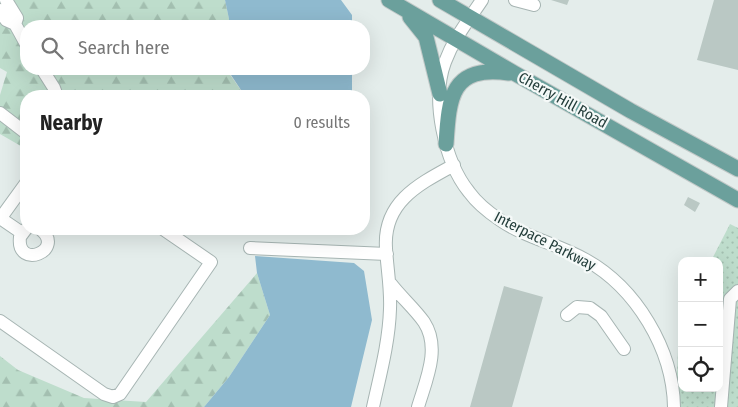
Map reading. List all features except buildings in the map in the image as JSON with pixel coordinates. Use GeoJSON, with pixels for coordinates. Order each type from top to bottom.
{"type":"FeatureCollection","features":[{"type":"Feature","properties":{"kind":"main road","name":"Cherry Hill Road"},"geometry":{"type":"LineString","coordinates":[[389,0],[738,200]]}},
{"type":"Feature","properties":{"kind":"main road","name":"Cherry Hill Road"},"geometry":{"type":"LineString","coordinates":[[440,0],[638,115],[738,169]]}},
{"type":"Feature","properties":{"kind":"main road"},"geometry":{"type":"LineString","coordinates":[[403,8],[426,36],[440,94]]}},
{"type":"Feature","properties":{"kind":"main road"},"geometry":{"type":"LineString","coordinates":[[446,144],[450,101],[456,88],[464,80],[478,72],[514,73]]}},
{"type":"Feature","properties":{"kind":"street"},"geometry":{"type":"LineString","coordinates":[[6,0],[17,18],[15,24]]}},
{"type":"Feature","properties":{"kind":"street","name":"Interpace Parkway"},"geometry":{"type":"LineString","coordinates":[[482,0],[462,26],[444,64],[440,94],[441,121],[446,144],[454,165],[468,192],[484,208],[501,221],[586,260],[601,270],[636,305],[648,322],[666,360],[674,407]]}},
{"type":"Feature","properties":{"kind":"street"},"geometry":{"type":"LineString","coordinates":[[517,0],[534,5]]}},
{"type":"Feature","properties":{"kind":"street"},"geometry":{"type":"LineString","coordinates":[[0,10],[6,20],[15,24],[20,33]]}},
{"type":"Feature","properties":{"kind":"street"},"geometry":{"type":"LineString","coordinates":[[46,75],[55,90]]}},
{"type":"Feature","properties":{"kind":"street"},"geometry":{"type":"LineString","coordinates":[[0,113],[20,128]]}},
{"type":"Feature","properties":{"kind":"street"},"geometry":{"type":"LineString","coordinates":[[373,407],[390,310],[391,284],[386,229],[398,203],[418,184],[454,165]]}},
{"type":"Feature","properties":{"kind":"street"},"geometry":{"type":"LineString","coordinates":[[20,191],[0,219],[20,229]]}},
{"type":"Feature","properties":{"kind":"street"},"geometry":{"type":"LineString","coordinates":[[22,235],[19,242],[23,250],[26,254],[36,255],[44,251],[48,242],[46,235]]}},
{"type":"Feature","properties":{"kind":"street"},"geometry":{"type":"LineString","coordinates":[[0,321],[104,394],[113,397],[120,394],[211,262],[172,235]]}},
{"type":"Feature","properties":{"kind":"street"},"geometry":{"type":"LineString","coordinates":[[250,248],[387,254]]}},
{"type":"Feature","properties":{"kind":"street"},"geometry":{"type":"LineString","coordinates":[[391,284],[424,322],[430,335],[431,361],[418,407]]}},
{"type":"Feature","properties":{"kind":"street"},"geometry":{"type":"LineString","coordinates":[[721,407],[730,299],[738,291]]}},
{"type":"Feature","properties":{"kind":"street"},"geometry":{"type":"LineString","coordinates":[[567,315],[578,307],[590,308],[601,316],[624,349]]}},
{"type":"Feature","properties":{"kind":"green space"},"geometry":{"type":"Polygon","coordinates":[[[0,0],[225,0],[229,20],[20,20],[20,75],[230,75],[241,90],[20,90],[20,146],[0,134],[0,95],[7,72],[0,68],[0,0]]]}},
{"type":"Feature","properties":{"kind":"green space"},"geometry":{"type":"Polygon","coordinates":[[[730,224],[738,228],[738,407],[676,407],[678,348],[678,392],[723,392],[723,257],[713,257],[730,224]]]}},
{"type":"Feature","properties":{"kind":"green space"},"geometry":{"type":"Polygon","coordinates":[[[257,273],[270,315],[229,377],[204,407],[0,407],[0,356],[18,370],[84,398],[146,402],[257,273]]]}},
{"type":"Feature","properties":{"kind":"water"},"geometry":{"type":"Polygon","coordinates":[[[225,0],[341,0],[352,15],[352,20],[229,19],[225,0]]]}},
{"type":"Feature","properties":{"kind":"water"},"geometry":{"type":"Polygon","coordinates":[[[231,75],[352,75],[352,90],[241,90],[231,75]]]}},
{"type":"Feature","properties":{"kind":"water"},"geometry":{"type":"Polygon","coordinates":[[[255,256],[354,263],[364,271],[372,320],[351,407],[204,407],[229,377],[270,315],[257,273],[255,256]]]}}]}
